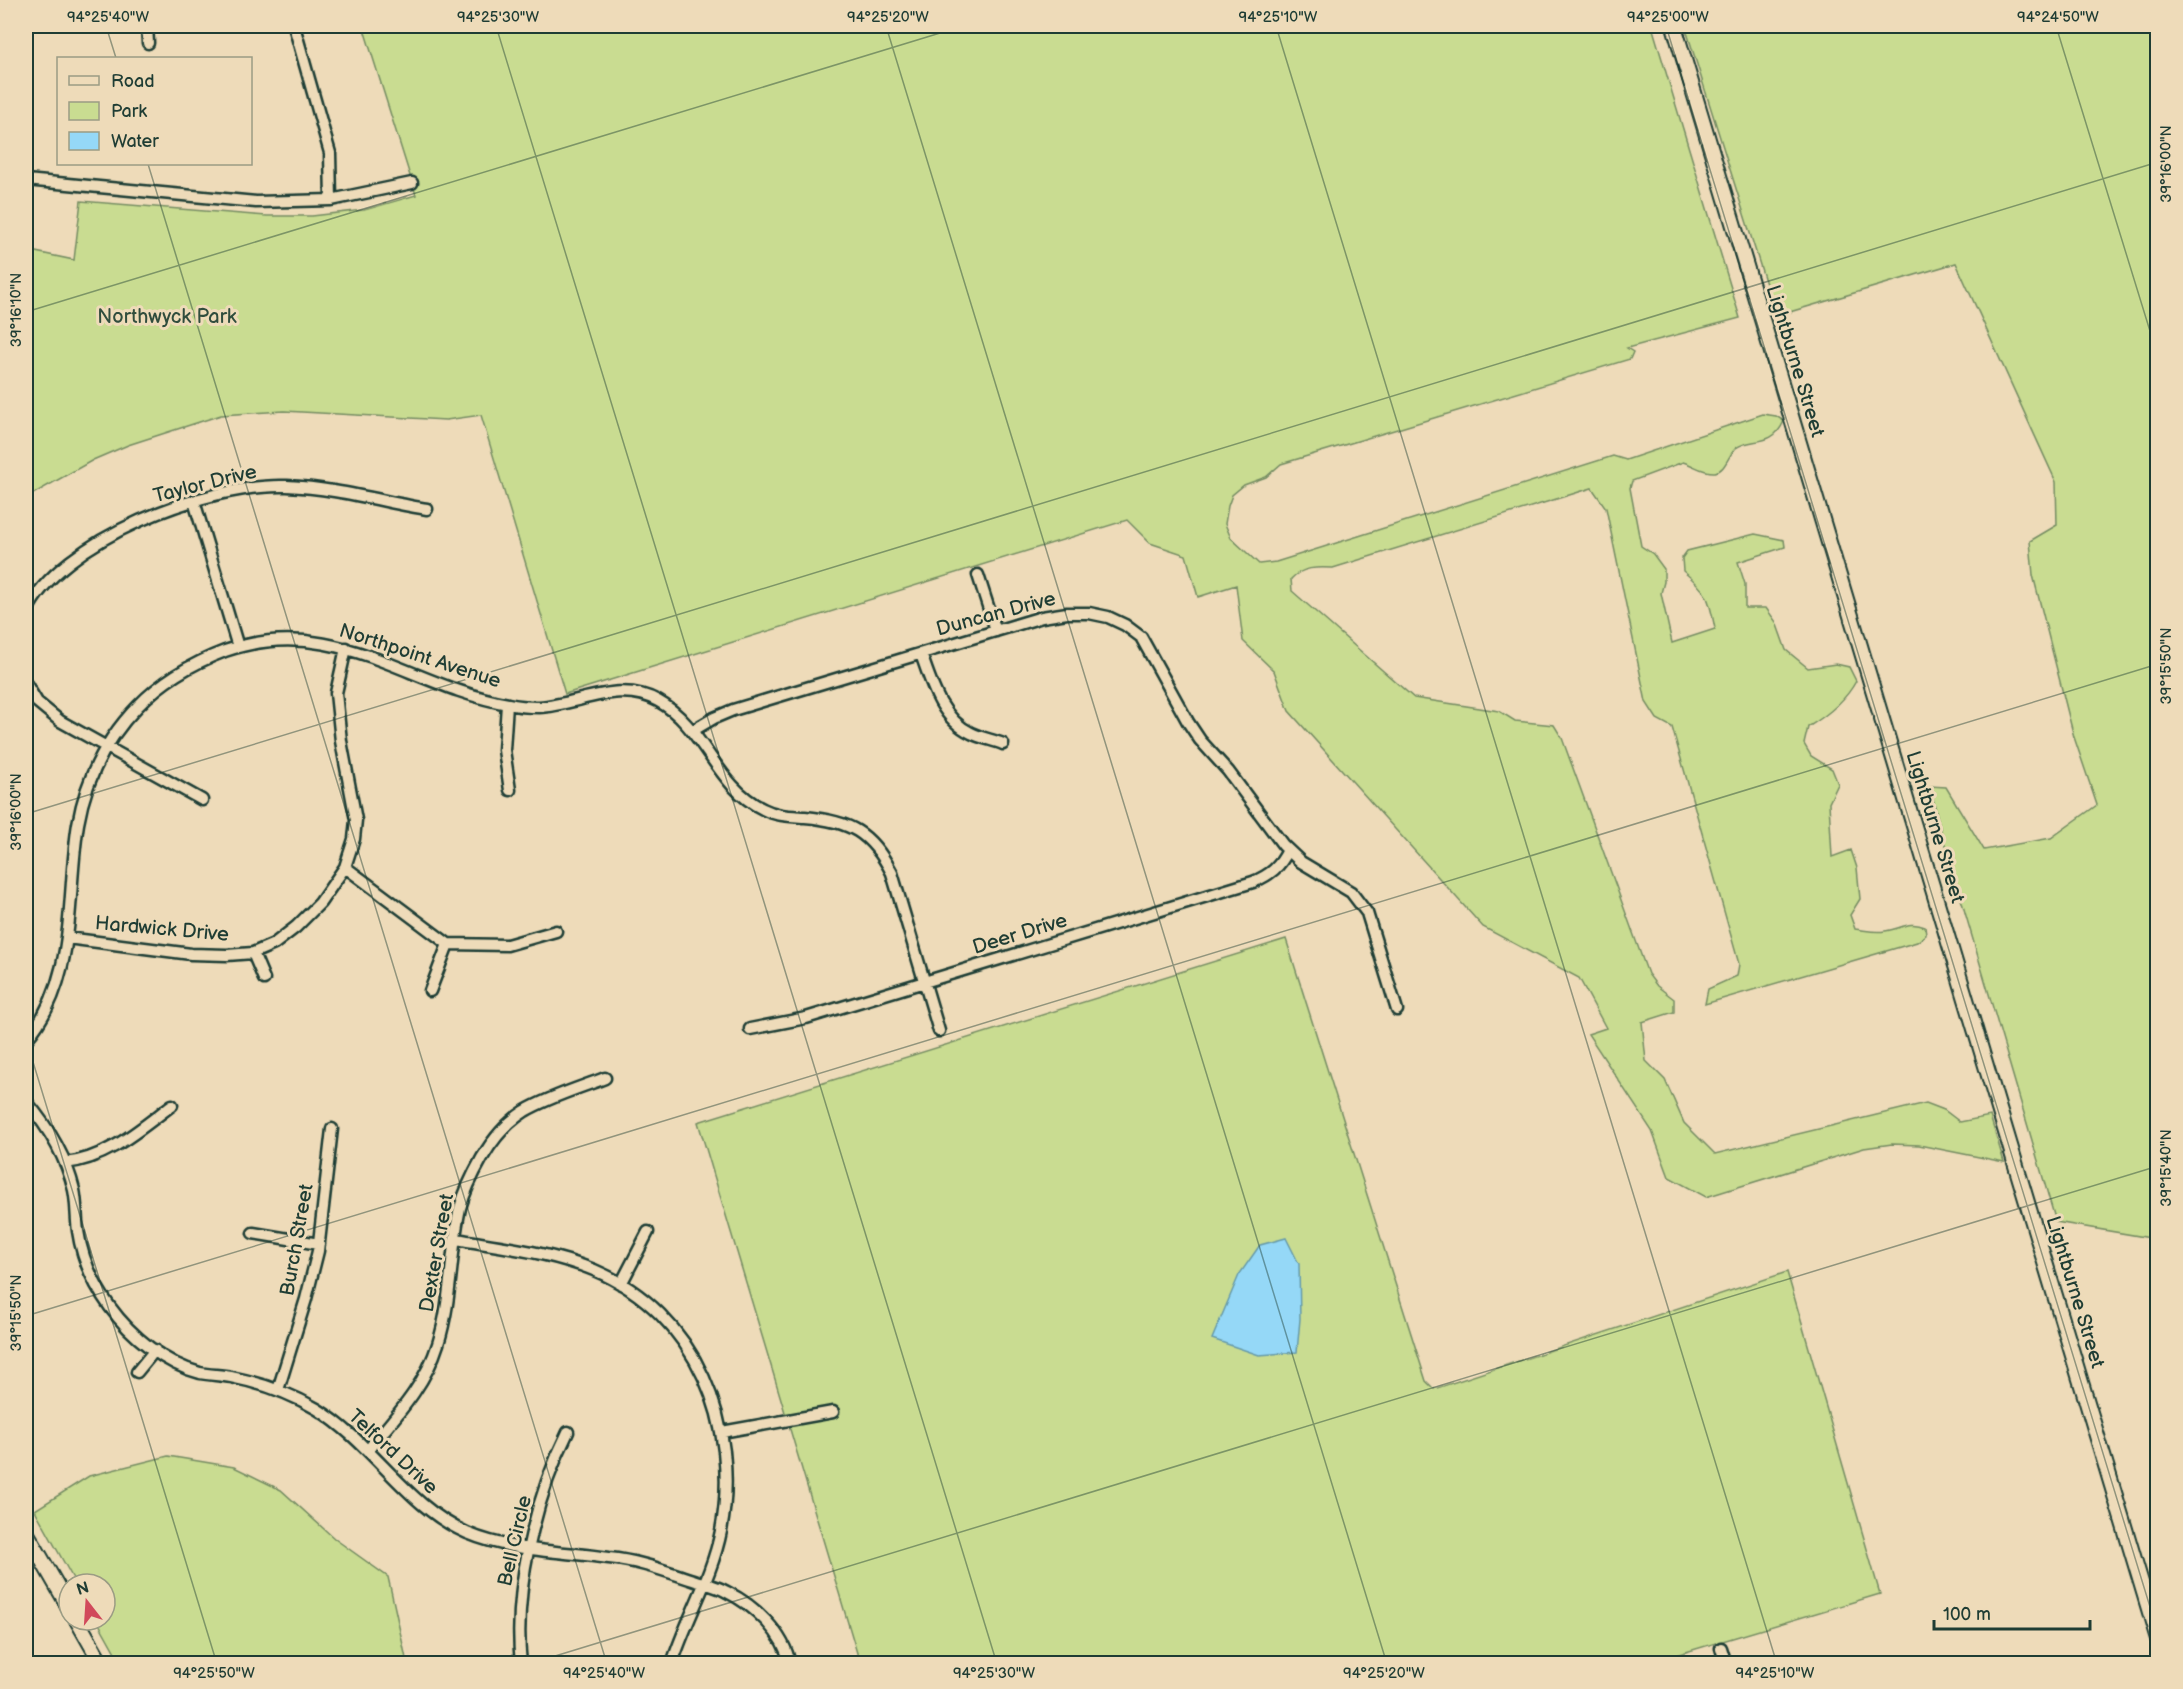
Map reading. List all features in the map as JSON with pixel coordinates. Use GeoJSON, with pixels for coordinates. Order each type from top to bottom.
{"type":"FeatureCollection","features":[{"type":"Feature","properties":{"kind":"main road","name":"Lightburne Street"},"geometry":{"type":"LineString","coordinates":[[1674,26],[2157,1639]]}},
{"type":"Feature","properties":{"kind":"main road"},"geometry":{"type":"LineString","coordinates":[[26,1532],[57,1586]]}},
{"type":"Feature","properties":{"kind":"main road"},"geometry":{"type":"LineString","coordinates":[[84,1632],[102,1664]]}},
{"type":"Feature","properties":{"kind":"street"},"geometry":{"type":"LineString","coordinates":[[147,26],[148,43]]}},
{"type":"Feature","properties":{"kind":"street"},"geometry":{"type":"LineString","coordinates":[[294,26],[330,153],[331,200]]}},
{"type":"Feature","properties":{"kind":"street"},"geometry":{"type":"LineString","coordinates":[[26,180],[256,202],[331,200],[412,183]]}},
{"type":"Feature","properties":{"kind":"street","name":"Taylor Drive"},"geometry":{"type":"LineString","coordinates":[[26,613],[31,601],[40,590],[74,559],[116,533],[156,513],[194,501],[257,487],[285,486],[312,488],[427,509]]}},
{"type":"Feature","properties":{"kind":"street"},"geometry":{"type":"LineString","coordinates":[[194,501],[238,647]]}},
{"type":"Feature","properties":{"kind":"street"},"geometry":{"type":"LineString","coordinates":[[978,575],[996,631]]}},
{"type":"Feature","properties":{"kind":"street","name":"Duncan Drive"},"geometry":{"type":"LineString","coordinates":[[692,731],[733,710],[1042,617],[1067,613],[1089,613],[1108,617],[1125,625],[1141,637],[1200,740],[1228,771],[1283,845],[1301,862],[1352,892],[1367,913],[1397,1010]]}},
{"type":"Feature","properties":{"kind":"street","name":"Northpoint Avenue"},"geometry":{"type":"LineString","coordinates":[[26,1040],[41,1021],[52,999],[62,968],[79,820],[88,786],[105,746],[120,725],[141,703],[164,683],[192,665],[238,647],[288,640],[320,642],[345,648],[507,704],[539,707],[619,691],[636,693],[657,700],[675,712],[692,731],[732,786],[747,800],[775,814],[832,820],[850,826],[868,838],[882,853],[892,873],[939,1031]]}},
{"type":"Feature","properties":{"kind":"street","name":"Hardwick Drive"},"geometry":{"type":"LineString","coordinates":[[67,938],[191,954],[253,953],[274,944],[296,927],[320,903],[345,867],[354,839],[356,820],[341,741],[336,693],[345,648]]}},
{"type":"Feature","properties":{"kind":"street"},"geometry":{"type":"LineString","coordinates":[[921,654],[934,692],[945,709],[970,732],[1003,744]]}},
{"type":"Feature","properties":{"kind":"street"},"geometry":{"type":"LineString","coordinates":[[26,684],[37,702],[60,720],[202,800]]}},
{"type":"Feature","properties":{"kind":"street"},"geometry":{"type":"LineString","coordinates":[[507,704],[504,750],[510,790]]}},
{"type":"Feature","properties":{"kind":"street","name":"Deer Drive"},"geometry":{"type":"LineString","coordinates":[[750,1029],[806,1018],[1253,882],[1274,870],[1282,862],[1288,850]]}},
{"type":"Feature","properties":{"kind":"street"},"geometry":{"type":"LineString","coordinates":[[345,867],[448,944],[507,945],[556,931]]}},
{"type":"Feature","properties":{"kind":"street"},"geometry":{"type":"LineString","coordinates":[[430,992],[448,944]]}},
{"type":"Feature","properties":{"kind":"street","name":"Hardwick Drive"},"geometry":{"type":"LineString","coordinates":[[253,953],[264,979]]}},
{"type":"Feature","properties":{"kind":"street","name":"Dexter Street"},"geometry":{"type":"LineString","coordinates":[[368,1450],[408,1402],[428,1369],[441,1332],[458,1223],[466,1191],[487,1150],[501,1130],[525,1111],[605,1078]]}},
{"type":"Feature","properties":{"kind":"street","name":"Telford Drive"},"geometry":{"type":"LineString","coordinates":[[26,1101],[48,1128],[65,1162],[74,1190],[79,1238],[91,1274],[122,1322],[155,1350],[200,1373],[228,1376],[278,1390],[324,1414],[368,1450],[416,1499],[449,1524],[486,1540],[529,1549],[641,1563],[704,1582],[728,1592],[746,1603],[761,1617],[782,1644],[790,1664]]}},
{"type":"Feature","properties":{"kind":"street"},"geometry":{"type":"LineString","coordinates":[[65,1162],[84,1159],[126,1140],[172,1105]]}},
{"type":"Feature","properties":{"kind":"street","name":"Burch Street"},"geometry":{"type":"LineString","coordinates":[[278,1390],[306,1299],[319,1244],[332,1129]]}},
{"type":"Feature","properties":{"kind":"street"},"geometry":{"type":"LineString","coordinates":[[621,1284],[648,1232]]}},
{"type":"Feature","properties":{"kind":"street"},"geometry":{"type":"LineString","coordinates":[[253,1233],[319,1244]]}},
{"type":"Feature","properties":{"kind":"street"},"geometry":{"type":"LineString","coordinates":[[456,1239],[569,1261],[621,1284],[658,1313],[684,1343],[708,1385],[722,1432],[726,1473],[725,1502],[714,1559],[684,1627],[672,1664]]}},
{"type":"Feature","properties":{"kind":"street"},"geometry":{"type":"LineString","coordinates":[[137,1372],[155,1350]]}},
{"type":"Feature","properties":{"kind":"street"},"geometry":{"type":"LineString","coordinates":[[722,1432],[833,1412]]}},
{"type":"Feature","properties":{"kind":"street","name":"Bell Circle"},"geometry":{"type":"LineString","coordinates":[[520,1664],[520,1599],[529,1549],[549,1473],[568,1432]]}},
{"type":"Feature","properties":{"kind":"street"},"geometry":{"type":"LineString","coordinates":[[1722,1648],[1726,1664]]}},
{"type":"Feature","properties":{"kind":"green space","name":"Northwyck Park"},"geometry":{"type":"Polygon","coordinates":[[[363,26],[1652,26],[1740,318],[1627,348],[1633,352],[1630,359],[1281,464],[1266,477],[1244,485],[1232,495],[1225,524],[1231,538],[1259,564],[1276,562],[1613,456],[1626,460],[1763,414],[1776,416],[1784,421],[1774,435],[1768,439],[1736,448],[1719,471],[1706,471],[1683,462],[1632,481],[1630,488],[1641,546],[1653,554],[1664,569],[1661,593],[1672,643],[1715,629],[1711,609],[1703,590],[1683,571],[1682,558],[1687,551],[1755,534],[1784,540],[1785,547],[1738,562],[1745,584],[1745,608],[1766,608],[1776,622],[1786,650],[1808,668],[1836,664],[1849,667],[1856,681],[1835,707],[1808,727],[1804,744],[1811,756],[1832,769],[1838,784],[1829,803],[1832,857],[1851,850],[1857,868],[1860,899],[1850,915],[1855,929],[1881,932],[1914,924],[1919,925],[1925,927],[1926,935],[1917,942],[1705,1004],[1708,989],[1737,976],[1739,964],[1672,727],[1657,719],[1646,702],[1606,508],[1592,488],[1333,568],[1305,570],[1291,579],[1292,591],[1414,698],[1499,711],[1515,721],[1554,725],[1562,738],[1648,974],[1657,986],[1674,999],[1674,1012],[1642,1022],[1646,1061],[1665,1080],[1684,1123],[1715,1154],[1926,1103],[1944,1110],[1960,1122],[1990,1116],[2004,1162],[1919,1145],[1892,1144],[1864,1148],[1706,1197],[1669,1177],[1652,1131],[1588,1034],[1606,1028],[1579,978],[1483,927],[1289,711],[1274,671],[1243,641],[1236,585],[1198,597],[1186,555],[1150,543],[1127,520],[565,694],[481,415],[446,420],[284,411],[221,415],[128,445],[93,460],[26,498],[26,250],[74,260],[81,201],[267,216],[312,216],[364,210],[416,195],[363,26]]]}},
{"type":"Feature","properties":{"kind":"green space"},"geometry":{"type":"Polygon","coordinates":[[[1685,26],[2157,26],[2157,1239],[2056,1222],[1939,824],[1930,786],[1946,787],[1984,850],[2051,838],[2097,805],[2074,737],[2033,575],[2030,541],[2057,525],[2056,482],[1956,263],[1776,316],[1685,26]]]}},
{"type":"Feature","properties":{"kind":"green space"},"geometry":{"type":"Polygon","coordinates":[[[1286,939],[1426,1381],[1434,1389],[1787,1272],[1880,1594],[1649,1663],[860,1663],[698,1122],[1286,939]]]}},
{"type":"Feature","properties":{"kind":"green space"},"geometry":{"type":"Polygon","coordinates":[[[168,1456],[234,1467],[281,1490],[335,1539],[388,1577],[407,1663],[121,1663],[104,1632],[117,1632],[117,1572],[69,1572],[35,1510],[89,1476],[168,1456]]]}},
{"type":"Feature","properties":{"kind":"water"},"geometry":{"type":"Polygon","coordinates":[[[1286,1238],[1299,1264],[1300,1319],[1297,1352],[1259,1355],[1212,1339],[1239,1275],[1260,1245],[1286,1238]]]}}]}
